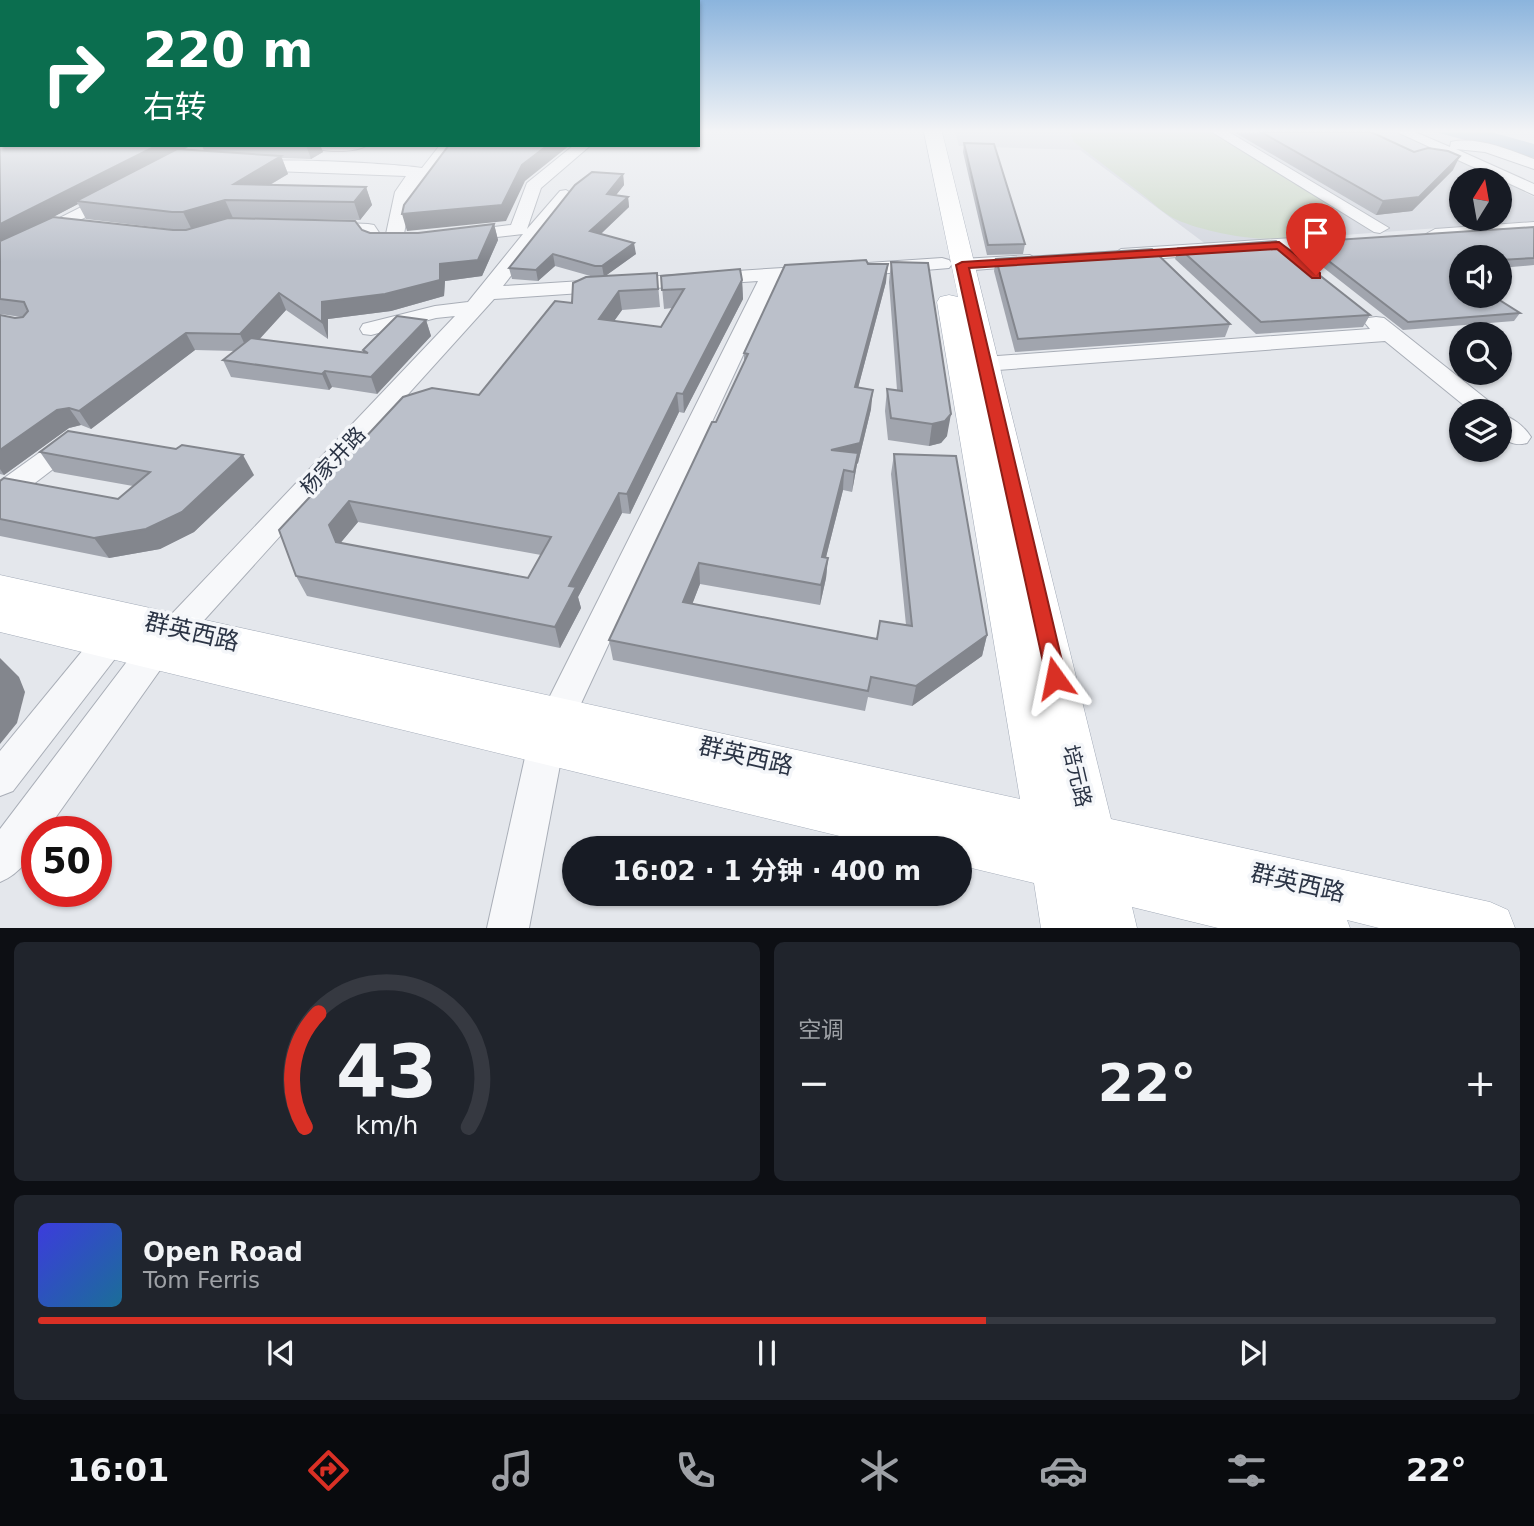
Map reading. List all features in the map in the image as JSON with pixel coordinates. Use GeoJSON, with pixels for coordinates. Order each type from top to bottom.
{"type":"FeatureCollection","features":[{"type":"Feature","properties":{"kind":"main road","name":"培元路"},"geometry":{"type":"LineString","coordinates":[[928,175],[952,265],[984,364],[1112,928]]}},
{"type":"Feature","properties":{"kind":"main road","name":"培元路"},"geometry":{"type":"LineString","coordinates":[[939,175],[952,265],[1067,928]]}},
{"type":"Feature","properties":{"kind":"main road","name":"群英西路"},"geometry":{"type":"LineString","coordinates":[[0,589],[165,641],[1095,855],[1490,928]]}},
{"type":"Feature","properties":{"kind":"main road","name":"群英西路"},"geometry":{"type":"LineString","coordinates":[[0,617],[109,642],[165,641]]}},
{"type":"Feature","properties":{"kind":"main road","name":"群英西路"},"geometry":{"type":"LineString","coordinates":[[1095,855],[1325,928]]}},
{"type":"Feature","properties":{"kind":"street"},"geometry":{"type":"LineString","coordinates":[[394,239],[402,196],[415,175]]}},
{"type":"Feature","properties":{"kind":"street"},"geometry":{"type":"LineString","coordinates":[[402,196],[410,196],[425,175]]}},
{"type":"Feature","properties":{"kind":"street"},"geometry":{"type":"LineString","coordinates":[[450,237],[519,230],[533,186],[546,175]]}},
{"type":"Feature","properties":{"kind":"street"},"geometry":{"type":"LineString","coordinates":[[1292,175],[1380,228]]}},
{"type":"Feature","properties":{"kind":"street"},"geometry":{"type":"LineString","coordinates":[[1502,175],[1534,190]]}},
{"type":"Feature","properties":{"kind":"street"},"geometry":{"type":"LineString","coordinates":[[0,255],[128,188]]}},
{"type":"Feature","properties":{"kind":"street","name":"杨家井路"},"geometry":{"type":"LineString","coordinates":[[0,862],[165,641],[482,300],[565,195]]}},
{"type":"Feature","properties":{"kind":"street"},"geometry":{"type":"LineString","coordinates":[[60,224],[87,227]]}},
{"type":"Feature","properties":{"kind":"street"},"geometry":{"type":"LineString","coordinates":[[305,227],[368,229],[375,240],[413,239]]}},
{"type":"Feature","properties":{"kind":"street"},"geometry":{"type":"LineString","coordinates":[[1099,257],[1534,227]]}},
{"type":"Feature","properties":{"kind":"street"},"geometry":{"type":"LineString","coordinates":[[1279,246],[1299,262]]}},
{"type":"Feature","properties":{"kind":"street"},"geometry":{"type":"LineString","coordinates":[[1154,253],[1173,271]]}},
{"type":"Feature","properties":{"kind":"street"},"geometry":{"type":"LineString","coordinates":[[837,271],[1045,260]]}},
{"type":"Feature","properties":{"kind":"street"},"geometry":{"type":"LineString","coordinates":[[371,329],[482,300],[784,274]]}},
{"type":"Feature","properties":{"kind":"street"},"geometry":{"type":"LineString","coordinates":[[508,928],[553,729],[784,274]]}},
{"type":"Feature","properties":{"kind":"street"},"geometry":{"type":"LineString","coordinates":[[1360,310],[1471,399]]}},
{"type":"Feature","properties":{"kind":"street"},"geometry":{"type":"LineString","coordinates":[[1230,326],[1249,344]]}},
{"type":"Feature","properties":{"kind":"street"},"geometry":{"type":"LineString","coordinates":[[984,364],[1390,334]]}},
{"type":"Feature","properties":{"kind":"street"},"geometry":{"type":"LineString","coordinates":[[0,495],[80,436]]}},
{"type":"Feature","properties":{"kind":"street"},"geometry":{"type":"LineString","coordinates":[[0,779],[109,642]]}},
{"type":"Feature","properties":{"kind":"shaded area"},"geometry":{"type":"Polygon","coordinates":[[[1114,175],[1449,175],[1449,227],[1207,245],[1114,175]]]}},
{"type":"Feature","properties":{"kind":"shaded area"},"geometry":{"type":"Polygon","coordinates":[[[1512,186],[1534,197],[1534,221],[1512,223],[1512,186]]]}},
{"type":"Feature","properties":{"kind":"green space"},"geometry":{"type":"Polygon","coordinates":[[[1117,175],[1286,175],[1329,201],[1335,211],[1334,221],[1321,231],[1302,237],[1280,239],[1232,235],[1173,218],[1117,175]]]}},
{"type":"Feature","properties":{"kind":"building"},"geometry":{"type":"Polygon","coordinates":[[[0,175],[97,175],[0,224],[0,175]]]}},
{"type":"Feature","properties":{"kind":"building"},"geometry":{"type":"Polygon","coordinates":[[[126,175],[249,175],[234,184],[366,187],[354,202],[225,200],[183,212],[76,201],[126,175]]]}},
{"type":"Feature","properties":{"kind":"building"},"geometry":{"type":"Polygon","coordinates":[[[426,175],[517,175],[502,205],[402,214],[404,205],[426,175]]]}},
{"type":"Feature","properties":{"kind":"building"},"geometry":{"type":"Polygon","coordinates":[[[588,175],[622,175],[607,194],[628,197],[590,231],[634,243],[602,266],[553,254],[536,270],[509,268],[575,185],[588,175]]]}},
{"type":"Feature","properties":{"kind":"building"},"geometry":{"type":"Polygon","coordinates":[[[972,175],[1004,175],[1025,244],[988,245],[972,175]]]}},
{"type":"Feature","properties":{"kind":"building"},"geometry":{"type":"Polygon","coordinates":[[[1338,175],[1441,175],[1419,197],[1383,201],[1338,175]]]}},
{"type":"Feature","properties":{"kind":"building"},"geometry":{"type":"Polygon","coordinates":[[[53,217],[173,230],[186,230],[228,218],[355,221],[362,230],[370,233],[418,233],[494,224],[478,260],[440,264],[440,280],[385,294],[322,302],[322,322],[279,293],[240,334],[186,333],[79,411],[69,408],[57,410],[0,450],[0,315],[23,317],[28,311],[24,302],[0,299],[0,241],[53,217]]]}},
{"type":"Feature","properties":{"kind":"building"},"geometry":{"type":"Polygon","coordinates":[[[1534,227],[1534,258],[1512,259],[1512,245],[1449,245],[1449,308],[1512,308],[1520,313],[1408,322],[1304,242],[1512,231],[1512,228],[1534,227]]]}},
{"type":"Feature","properties":{"kind":"building"},"geometry":{"type":"Polygon","coordinates":[[[1276,241],[1370,315],[1261,322],[1179,248],[1276,241]]]}},
{"type":"Feature","properties":{"kind":"building"},"geometry":{"type":"Polygon","coordinates":[[[1152,249],[1230,324],[1018,339],[996,259],[1152,249]]]}},
{"type":"Feature","properties":{"kind":"building"},"geometry":{"type":"Polygon","coordinates":[[[866,260],[868,264],[888,264],[855,387],[873,390],[860,443],[831,450],[858,453],[854,472],[844,470],[822,557],[828,558],[821,585],[699,563],[683,602],[877,639],[880,621],[912,626],[894,454],[956,456],[987,635],[916,686],[871,677],[868,691],[609,640],[712,422],[716,422],[748,354],[744,353],[785,265],[866,260]]]}},
{"type":"Feature","properties":{"kind":"building"},"geometry":{"type":"Polygon","coordinates":[[[891,262],[928,263],[951,414],[945,421],[932,424],[891,418],[887,389],[902,391],[891,262]]]}},
{"type":"Feature","properties":{"kind":"building"},"geometry":{"type":"Polygon","coordinates":[[[740,269],[742,280],[683,394],[677,393],[627,494],[619,493],[569,586],[576,587],[555,627],[296,576],[279,530],[403,397],[432,388],[479,395],[555,301],[572,303],[573,283],[586,277],[657,273],[658,289],[619,291],[599,319],[661,327],[684,289],[662,290],[661,276],[740,269]],[[349,501],[329,525],[336,542],[528,578],[551,537],[349,501]]]}},
{"type":"Feature","properties":{"kind":"building"},"geometry":{"type":"Polygon","coordinates":[[[397,316],[426,320],[371,377],[325,371],[322,374],[223,360],[251,338],[368,353],[363,350],[397,316]]]}},
{"type":"Feature","properties":{"kind":"building"},"geometry":{"type":"Polygon","coordinates":[[[68,431],[176,449],[182,445],[243,455],[182,512],[146,529],[94,538],[0,519],[0,481],[4,478],[118,499],[150,472],[40,452],[68,431]]]}},
{"type":"Feature","properties":{"kind":"route"},"geometry":{"type":"LineString","coordinates":[[1055,678],[962,265],[1279,246],[1316,275]]}}]}
